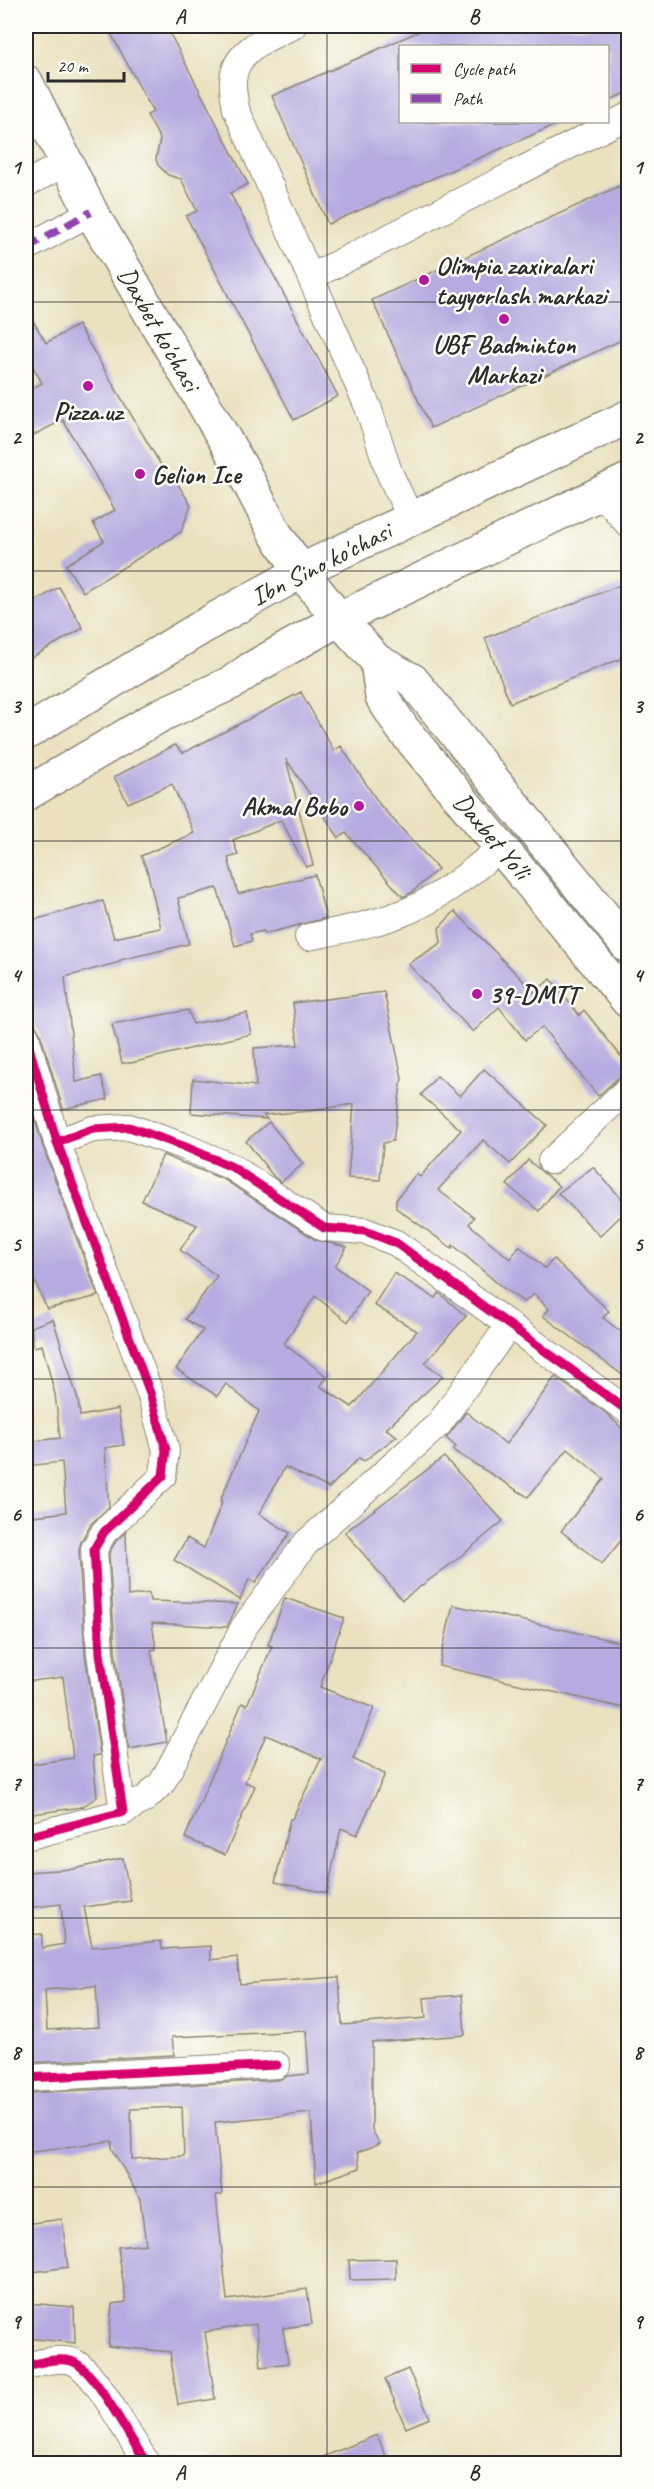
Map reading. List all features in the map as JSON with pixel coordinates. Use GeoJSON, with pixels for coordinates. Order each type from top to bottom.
{"type":"FeatureCollection","features":[{"type":"Feature","properties":{"kind":"main road","name":"Daxbet ko'chasi"},"geometry":{"type":"LineString","coordinates":[[26,82],[91,212],[242,469],[275,533],[301,571]]}},
{"type":"Feature","properties":{"kind":"main road","name":"Ibn Sino ko'chasi"},"geometry":{"type":"LineString","coordinates":[[26,733],[124,673],[301,571],[628,417]]}},
{"type":"Feature","properties":{"kind":"main road"},"geometry":{"type":"LineString","coordinates":[[26,794],[161,715],[233,682],[251,669],[339,619],[615,486]]}},
{"type":"Feature","properties":{"kind":"main road","name":"Daxbet Yo'li"},"geometry":{"type":"LineString","coordinates":[[301,571],[339,619],[377,661],[412,680],[628,946]]}},
{"type":"Feature","properties":{"kind":"main road","name":"Daxbet Yo'li"},"geometry":{"type":"LineString","coordinates":[[377,661],[382,696],[402,728],[628,1001]]}},
{"type":"Feature","properties":{"kind":"street"},"geometry":{"type":"LineString","coordinates":[[293,26],[255,45],[238,62],[233,80],[236,109],[368,407],[389,472],[411,519]]}},
{"type":"Feature","properties":{"kind":"street"},"geometry":{"type":"LineString","coordinates":[[311,277],[628,116]]}},
{"type":"Feature","properties":{"kind":"street"},"geometry":{"type":"LineString","coordinates":[[26,184],[66,163]]}},
{"type":"Feature","properties":{"kind":"street"},"geometry":{"type":"LineString","coordinates":[[26,248],[91,212]]}},
{"type":"Feature","properties":{"kind":"street"},"geometry":{"type":"LineString","coordinates":[[615,486],[628,524]]}},
{"type":"Feature","properties":{"kind":"street"},"geometry":{"type":"LineString","coordinates":[[308,937],[363,926],[411,909],[470,873],[501,847]]}},
{"type":"Feature","properties":{"kind":"street"},"geometry":{"type":"LineString","coordinates":[[26,1037],[57,1142],[150,1393],[166,1450],[163,1476],[104,1532],[94,1549],[100,1653],[123,1812]]}},
{"type":"Feature","properties":{"kind":"street"},"geometry":{"type":"LineString","coordinates":[[551,1161],[628,1089]]}},
{"type":"Feature","properties":{"kind":"street"},"geometry":{"type":"LineString","coordinates":[[57,1142],[93,1130],[129,1127],[183,1146],[232,1167],[324,1228],[365,1231],[396,1243],[628,1411]]}},
{"type":"Feature","properties":{"kind":"street"},"geometry":{"type":"LineString","coordinates":[[26,1837],[123,1812],[145,1799],[162,1784],[244,1627],[306,1543],[439,1425],[509,1325]]}},
{"type":"Feature","properties":{"kind":"street"},"geometry":{"type":"LineString","coordinates":[[26,2078],[277,2065]]}},
{"type":"Feature","properties":{"kind":"street"},"geometry":{"type":"LineString","coordinates":[[26,2366],[60,2360],[72,2361],[84,2368],[99,2388],[137,2451],[148,2463]]}},
{"type":"Feature","properties":{"kind":"building"},"geometry":{"type":"Polygon","coordinates":[[[107,26],[166,26],[248,184],[230,193],[338,396],[294,420],[186,216],[197,211],[181,179],[168,175],[158,165],[156,159],[160,139],[147,115],[153,112],[107,26]]]}},
{"type":"Feature","properties":{"kind":"building"},"geometry":{"type":"Polygon","coordinates":[[[431,26],[628,26],[628,92],[609,101],[609,45],[399,45],[399,123],[560,123],[328,224],[272,96],[431,26]]]}},
{"type":"Feature","properties":{"kind":"building","name":"UBF Badminton Markazi"},"geometry":{"type":"Polygon","coordinates":[[[628,182],[628,337],[431,428],[372,300],[628,182]]]}},
{"type":"Feature","properties":{"kind":"building"},"geometry":{"type":"Polygon","coordinates":[[[26,309],[46,343],[78,325],[168,477],[172,475],[191,505],[181,532],[83,592],[66,565],[104,541],[93,523],[115,510],[63,420],[26,439],[26,392],[42,383],[26,354],[26,309]]]}},
{"type":"Feature","properties":{"kind":"building"},"geometry":{"type":"Polygon","coordinates":[[[628,582],[628,656],[510,703],[485,638],[628,582]]]}},
{"type":"Feature","properties":{"kind":"building"},"geometry":{"type":"Polygon","coordinates":[[[59,587],[83,628],[26,661],[26,607],[59,587]]]}},
{"type":"Feature","properties":{"kind":"building"},"geometry":{"type":"Polygon","coordinates":[[[301,692],[334,751],[341,746],[380,805],[438,869],[411,893],[403,897],[346,833],[339,838],[286,759],[313,865],[306,867],[281,820],[233,840],[238,855],[228,858],[238,894],[315,875],[326,918],[264,934],[263,931],[250,934],[252,941],[235,946],[217,888],[178,898],[189,944],[120,960],[120,962],[65,977],[76,1082],[101,1076],[108,1099],[63,1109],[40,1033],[35,1025],[26,958],[26,922],[103,901],[114,938],[161,928],[147,870],[141,856],[194,833],[172,784],[128,803],[114,777],[175,745],[183,753],[301,692]]]}},
{"type":"Feature","properties":{"kind":"building"},"geometry":{"type":"Polygon","coordinates":[[[455,911],[534,992],[551,979],[579,1015],[584,1010],[628,1065],[628,1074],[618,1078],[598,1096],[542,1027],[525,1040],[499,1007],[473,1032],[408,964],[441,943],[439,928],[455,911]]]}},
{"type":"Feature","properties":{"kind":"building"},"geometry":{"type":"Polygon","coordinates":[[[384,992],[402,1078],[393,1141],[383,1143],[380,1180],[348,1178],[354,1104],[263,1115],[267,1119],[191,1113],[193,1079],[256,1086],[254,1048],[298,1045],[293,1003],[384,992]]]}},
{"type":"Feature","properties":{"kind":"building"},"geometry":{"type":"Polygon","coordinates":[[[188,1010],[193,1024],[247,1013],[251,1034],[131,1063],[122,1063],[112,1024],[188,1010]]]}},
{"type":"Feature","properties":{"kind":"building"},"geometry":{"type":"Polygon","coordinates":[[[484,1069],[547,1125],[510,1164],[483,1140],[438,1190],[474,1217],[469,1224],[510,1259],[519,1246],[545,1268],[554,1259],[609,1311],[603,1318],[628,1337],[628,1379],[543,1316],[549,1309],[534,1294],[524,1302],[503,1288],[453,1245],[452,1248],[396,1208],[396,1200],[416,1174],[420,1177],[461,1130],[421,1095],[437,1076],[460,1096],[484,1069]]]}},
{"type":"Feature","properties":{"kind":"building"},"geometry":{"type":"Polygon","coordinates":[[[26,1088],[43,1147],[98,1296],[47,1309],[26,1261],[26,1088]]]}},
{"type":"Feature","properties":{"kind":"building"},"geometry":{"type":"Polygon","coordinates":[[[269,1122],[303,1164],[281,1182],[274,1177],[246,1141],[269,1122]]]}},
{"type":"Feature","properties":{"kind":"building"},"geometry":{"type":"Polygon","coordinates":[[[163,1155],[225,1180],[316,1240],[347,1247],[335,1266],[368,1291],[348,1322],[315,1296],[284,1344],[328,1377],[320,1386],[352,1407],[417,1331],[374,1305],[394,1273],[435,1298],[439,1293],[466,1316],[425,1363],[443,1376],[386,1429],[397,1436],[364,1461],[359,1458],[329,1488],[285,1467],[259,1514],[290,1533],[255,1583],[249,1579],[240,1600],[174,1560],[187,1538],[204,1548],[222,1502],[220,1501],[259,1411],[226,1384],[217,1396],[176,1369],[203,1330],[185,1319],[217,1276],[180,1250],[197,1225],[142,1201],[163,1155]]]}},
{"type":"Feature","properties":{"kind":"building"},"geometry":{"type":"Polygon","coordinates":[[[528,1160],[559,1186],[539,1211],[507,1185],[528,1160]]]}},
{"type":"Feature","properties":{"kind":"building"},"geometry":{"type":"Polygon","coordinates":[[[593,1167],[628,1206],[628,1209],[600,1236],[558,1193],[593,1167]]]}},
{"type":"Feature","properties":{"kind":"building"},"geometry":{"type":"Polygon","coordinates":[[[53,1319],[78,1400],[80,1416],[118,1409],[124,1445],[105,1448],[109,1507],[91,1524],[81,1541],[79,1550],[85,1654],[100,1755],[93,1756],[97,1797],[82,1807],[26,1815],[26,1765],[73,1758],[63,1677],[26,1682],[26,1517],[66,1512],[62,1462],[26,1466],[26,1442],[60,1438],[55,1394],[42,1345],[34,1347],[31,1327],[53,1319]]]}},
{"type":"Feature","properties":{"kind":"building"},"geometry":{"type":"Polygon","coordinates":[[[555,1377],[606,1413],[628,1434],[628,1532],[602,1564],[561,1531],[604,1479],[568,1449],[528,1497],[452,1450],[456,1447],[446,1438],[466,1412],[506,1444],[555,1377]]]}},
{"type":"Feature","properties":{"kind":"building"},"geometry":{"type":"Polygon","coordinates":[[[444,1457],[503,1521],[455,1561],[402,1600],[345,1532],[444,1457]]]}},
{"type":"Feature","properties":{"kind":"building"},"geometry":{"type":"Polygon","coordinates":[[[126,1532],[128,1596],[149,1593],[150,1601],[238,1604],[227,1627],[152,1623],[156,1649],[151,1650],[167,1742],[129,1749],[115,1651],[109,1553],[116,1541],[126,1532]]]}},
{"type":"Feature","properties":{"kind":"building"},"geometry":{"type":"Polygon","coordinates":[[[285,1598],[344,1618],[320,1687],[374,1708],[353,1759],[385,1774],[357,1835],[341,1828],[327,1893],[275,1882],[290,1819],[321,1759],[266,1735],[245,1782],[255,1786],[225,1855],[185,1838],[242,1703],[247,1705],[272,1646],[268,1645],[285,1598]]]}},
{"type":"Feature","properties":{"kind":"building"},"geometry":{"type":"Polygon","coordinates":[[[453,1605],[628,1644],[628,1709],[439,1666],[453,1605]]]}},
{"type":"Feature","properties":{"kind":"building"},"geometry":{"type":"Polygon","coordinates":[[[123,1858],[131,1901],[84,1907],[92,1947],[161,1941],[162,1949],[211,1946],[211,1960],[237,1957],[240,1984],[339,1977],[342,2025],[426,2018],[424,1998],[462,1995],[465,2035],[372,2042],[372,2130],[380,2144],[357,2153],[360,2168],[316,2183],[311,2113],[215,2122],[222,2195],[216,2195],[227,2300],[307,2289],[312,2324],[283,2328],[288,2363],[261,2367],[256,2324],[205,2332],[215,2399],[178,2405],[170,2352],[108,2346],[112,2304],[126,2302],[118,2247],[146,2244],[140,2199],[112,2148],[112,2141],[26,2152],[26,2093],[278,2080],[287,2076],[309,2074],[306,2031],[172,2037],[174,2055],[26,2063],[26,1935],[42,1934],[42,1948],[64,1944],[61,1904],[26,1908],[26,1872],[73,1869],[123,1858]],[[96,1986],[45,1990],[47,2030],[99,2027],[96,1986]],[[182,2107],[131,2109],[132,2159],[184,2156],[182,2107]]]}},
{"type":"Feature","properties":{"kind":"building"},"geometry":{"type":"Polygon","coordinates":[[[62,2219],[68,2267],[26,2273],[26,2224],[62,2219]]]}},
{"type":"Feature","properties":{"kind":"building"},"geometry":{"type":"Polygon","coordinates":[[[396,2259],[396,2279],[350,2280],[349,2260],[396,2259]]]}},
{"type":"Feature","properties":{"kind":"building"},"geometry":{"type":"Polygon","coordinates":[[[26,2303],[74,2307],[75,2343],[26,2338],[26,2303]]]}},
{"type":"Feature","properties":{"kind":"building"},"geometry":{"type":"Polygon","coordinates":[[[408,2369],[430,2418],[406,2428],[385,2379],[408,2369]]]}},
{"type":"Feature","properties":{"kind":"building"},"geometry":{"type":"Polygon","coordinates":[[[377,2435],[389,2463],[308,2463],[377,2435]]]}},
{"type":"Feature","properties":{"kind":"marked path"},"geometry":{"type":"LineString","coordinates":[[26,248],[91,212]]}},
{"type":"Feature","properties":{"kind":"cycle path"},"geometry":{"type":"LineString","coordinates":[[26,1037],[57,1142],[150,1393],[166,1450],[163,1476],[104,1532],[94,1549],[100,1653],[123,1812],[26,1837]]}},
{"type":"Feature","properties":{"kind":"cycle path"},"geometry":{"type":"LineString","coordinates":[[57,1142],[93,1129],[129,1127],[183,1146],[232,1167],[324,1228],[365,1231],[396,1243],[628,1411]]}},
{"type":"Feature","properties":{"kind":"cycle path"},"geometry":{"type":"LineString","coordinates":[[26,2078],[277,2065]]}},
{"type":"Feature","properties":{"kind":"cycle path"},"geometry":{"type":"LineString","coordinates":[[26,2366],[60,2360],[71,2361],[81,2367],[102,2391],[148,2464]]}},
{"type":"Feature","properties":{"kind":"place","name":"Olimpia zaxiralari tayyorlash markazi"},"geometry":{"type":"Point","coordinates":[424,280]}},
{"type":"Feature","properties":{"kind":"place","name":"UBF Badminton Markazi"},"geometry":{"type":"Point","coordinates":[504,319]}},
{"type":"Feature","properties":{"kind":"place","name":"Pizza.uz"},"geometry":{"type":"Point","coordinates":[88,386]}},
{"type":"Feature","properties":{"kind":"place","name":"Gelion Ice"},"geometry":{"type":"Point","coordinates":[140,474]}},
{"type":"Feature","properties":{"kind":"place","name":"Akmal Bobo"},"geometry":{"type":"Point","coordinates":[359,806]}},
{"type":"Feature","properties":{"kind":"place","name":"39-DMTT"},"geometry":{"type":"Point","coordinates":[477,994]}}]}
